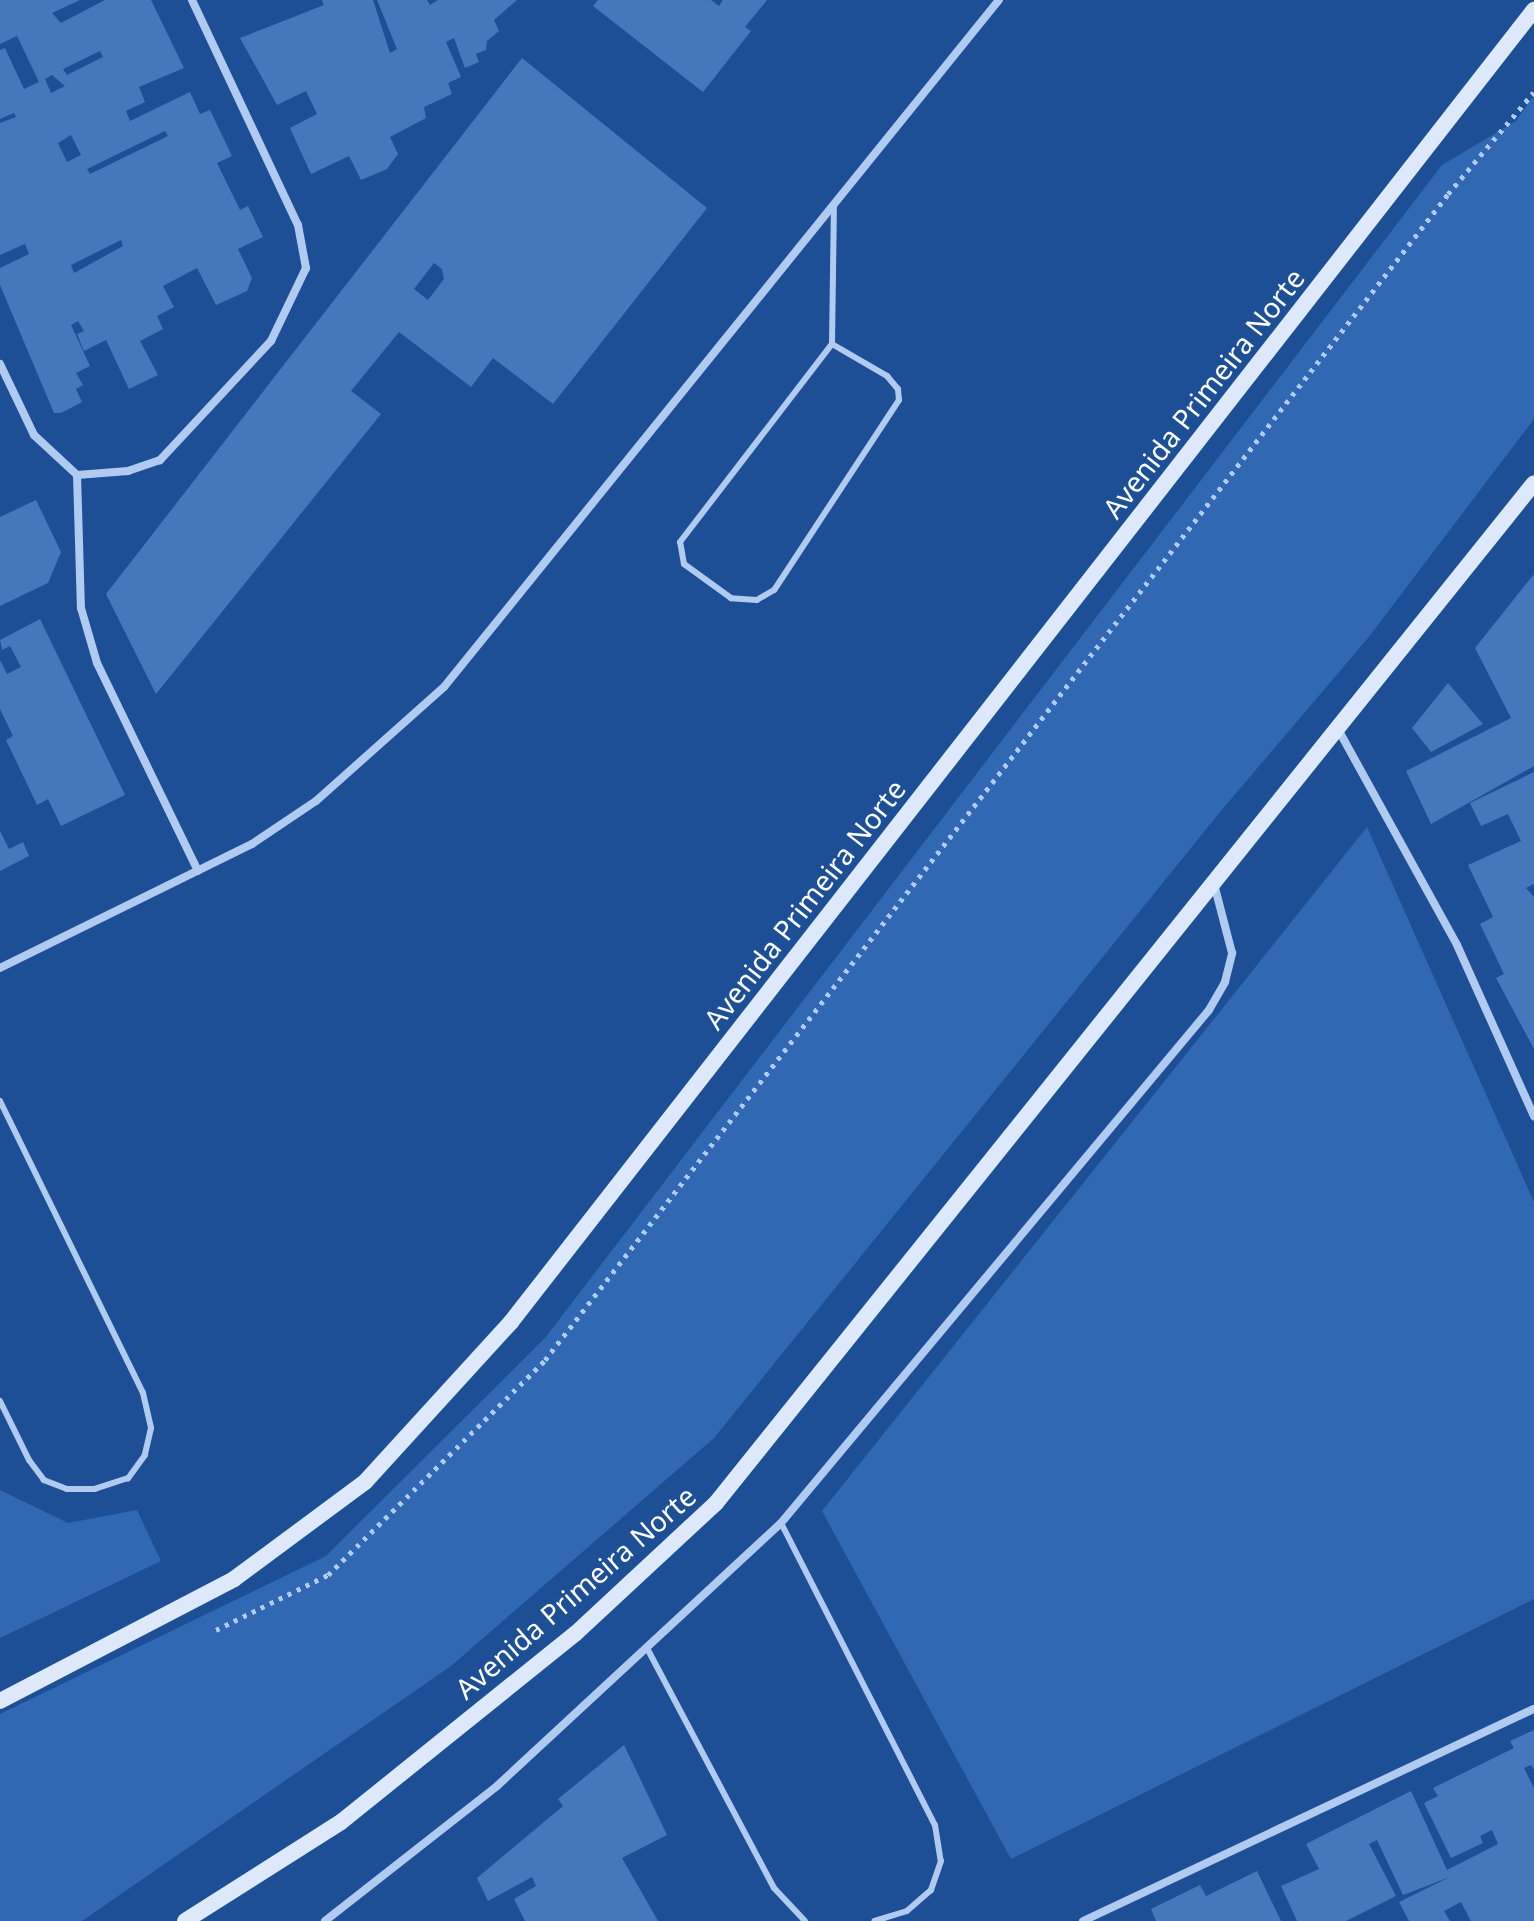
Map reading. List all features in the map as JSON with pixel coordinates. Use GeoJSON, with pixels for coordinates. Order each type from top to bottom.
{"type":"FeatureCollection","features":[{"type":"Feature","properties":{"kind":"main road","name":"Avenida Primeira Norte"},"geometry":{"type":"LineString","coordinates":[[0,1701],[234,1579],[365,1482],[490,1345],[1534,10]]}},
{"type":"Feature","properties":{"kind":"main road","name":"Avenida Primeira Norte"},"geometry":{"type":"LineString","coordinates":[[185,1921],[341,1822],[575,1634],[716,1503],[1339,731],[1534,483]]}},
{"type":"Feature","properties":{"kind":"street"},"geometry":{"type":"LineString","coordinates":[[77,475],[128,471],[160,460],[271,341],[306,268],[298,225],[192,0]]}},
{"type":"Feature","properties":{"kind":"street"},"geometry":{"type":"LineString","coordinates":[[0,968],[252,844],[316,801],[444,687],[999,0]]}},
{"type":"Feature","properties":{"kind":"street"},"geometry":{"type":"LineString","coordinates":[[0,364],[34,435],[77,475],[81,608],[97,663],[198,871]]}},
{"type":"Feature","properties":{"kind":"street"},"geometry":{"type":"LineString","coordinates":[[1339,731],[1457,945],[1534,1116]]}},
{"type":"Feature","properties":{"kind":"street"},"geometry":{"type":"LineString","coordinates":[[325,1921],[497,1786],[648,1650],[781,1523],[1209,1010],[1225,982],[1232,953],[1214,883]]}},
{"type":"Feature","properties":{"kind":"street"},"geometry":{"type":"LineString","coordinates":[[1083,1921],[1534,1709]]}},
{"type":"Feature","properties":{"kind":"lane"},"geometry":{"type":"LineString","coordinates":[[832,344],[887,376],[898,389],[899,400],[774,590],[757,600],[731,598],[684,564],[680,542],[832,344],[834,206]]}},
{"type":"Feature","properties":{"kind":"lane"},"geometry":{"type":"LineString","coordinates":[[0,1101],[143,1393],[151,1428],[145,1455],[128,1478],[95,1489],[67,1489],[44,1480],[29,1460],[0,1401]]}},
{"type":"Feature","properties":{"kind":"lane"},"geometry":{"type":"LineString","coordinates":[[781,1523],[935,1825],[941,1861],[931,1890],[907,1911],[875,1921]]}},
{"type":"Feature","properties":{"kind":"lane"},"geometry":{"type":"LineString","coordinates":[[648,1650],[774,1888],[805,1921]]}},
{"type":"Feature","properties":{"kind":"shaded area"},"geometry":{"type":"Polygon","coordinates":[[[1534,95],[1534,419],[1368,638],[1220,812],[714,1438],[451,1666],[82,1921],[0,1921],[0,1714],[326,1556],[545,1338],[1442,165],[1516,121],[1534,95]]]}},
{"type":"Feature","properties":{"kind":"shaded area"},"geometry":{"type":"Polygon","coordinates":[[[1367,827],[1534,1202],[1534,1599],[1011,1859],[822,1511],[1367,827]]]}},
{"type":"Feature","properties":{"kind":"shaded area"},"geometry":{"type":"Polygon","coordinates":[[[0,1490],[68,1523],[137,1510],[161,1561],[0,1638],[0,1490]]]}},
{"type":"Feature","properties":{"kind":"building"},"geometry":{"type":"Polygon","coordinates":[[[0,0],[80,0],[52,13],[61,23],[105,0],[151,0],[184,68],[139,87],[145,102],[126,111],[130,121],[190,92],[200,114],[210,110],[232,156],[217,163],[240,210],[248,206],[263,237],[238,249],[252,278],[247,291],[216,305],[197,268],[163,286],[174,307],[157,316],[163,329],[140,341],[158,375],[129,389],[106,340],[84,351],[77,334],[84,331],[78,321],[71,325],[90,366],[76,373],[83,385],[76,389],[82,402],[61,413],[54,413],[0,285],[0,268],[29,254],[25,244],[0,255],[0,123],[16,117],[14,113],[0,119],[0,50],[5,48],[24,89],[39,82],[17,36],[0,44],[0,0]],[[100,51],[63,69],[67,75],[103,57],[100,51]],[[52,75],[45,79],[51,93],[65,86],[52,75]],[[165,131],[87,169],[90,174],[168,136],[165,131]],[[71,135],[58,143],[67,162],[81,155],[71,135]],[[121,240],[71,265],[74,273],[123,246],[121,240]]]}},
{"type":"Feature","properties":{"kind":"building"},"geometry":{"type":"Polygon","coordinates":[[[322,0],[373,0],[390,53],[397,49],[377,0],[427,0],[430,5],[438,0],[517,0],[494,20],[499,31],[487,41],[486,50],[476,54],[479,62],[465,68],[454,38],[446,42],[461,77],[448,83],[452,94],[424,107],[426,118],[390,137],[398,154],[387,169],[361,180],[349,156],[311,174],[290,128],[317,114],[306,91],[277,105],[240,38],[324,5],[322,0]]]}},
{"type":"Feature","properties":{"kind":"building"},"geometry":{"type":"Polygon","coordinates":[[[598,0],[711,0],[719,6],[723,0],[767,0],[745,27],[751,31],[703,92],[593,6],[598,0]]]}},
{"type":"Feature","properties":{"kind":"building"},"geometry":{"type":"Polygon","coordinates":[[[522,58],[707,208],[553,404],[493,358],[471,387],[399,332],[351,391],[381,414],[156,694],[106,594],[522,58]],[[434,263],[414,289],[428,300],[444,279],[442,269],[434,263]]]}},
{"type":"Feature","properties":{"kind":"building"},"geometry":{"type":"Polygon","coordinates":[[[36,500],[61,552],[48,583],[0,606],[0,517],[36,500]]]}},
{"type":"Feature","properties":{"kind":"building"},"geometry":{"type":"Polygon","coordinates":[[[1534,574],[1534,766],[1431,824],[1406,771],[1511,718],[1475,648],[1534,574]]]}},
{"type":"Feature","properties":{"kind":"building"},"geometry":{"type":"Polygon","coordinates":[[[40,619],[125,795],[61,826],[48,799],[37,805],[6,740],[13,736],[0,709],[0,660],[7,674],[21,667],[10,646],[2,650],[0,640],[40,619]]]}},
{"type":"Feature","properties":{"kind":"building"},"geometry":{"type":"Polygon","coordinates":[[[1448,683],[1483,724],[1431,752],[1412,728],[1448,683]]]}},
{"type":"Feature","properties":{"kind":"building"},"geometry":{"type":"Polygon","coordinates":[[[1534,772],[1534,884],[1526,888],[1534,897],[1534,1049],[1496,978],[1504,974],[1480,924],[1493,917],[1468,865],[1521,841],[1508,814],[1481,826],[1470,803],[1534,772]]]}},
{"type":"Feature","properties":{"kind":"building"},"geometry":{"type":"Polygon","coordinates":[[[0,831],[9,849],[23,842],[29,856],[0,871],[0,831]]]}},
{"type":"Feature","properties":{"kind":"building"},"geometry":{"type":"Polygon","coordinates":[[[1534,1730],[1534,1770],[1531,1765],[1524,1768],[1534,1788],[1534,1921],[1471,1921],[1461,1902],[1444,1911],[1450,1921],[1409,1921],[1399,1902],[1450,1877],[1403,1895],[1377,1840],[1369,1844],[1396,1896],[1346,1921],[1297,1921],[1281,1886],[1319,1869],[1306,1844],[1411,1791],[1447,1870],[1498,1844],[1492,1830],[1480,1836],[1483,1843],[1451,1858],[1424,1803],[1438,1796],[1433,1788],[1514,1748],[1510,1741],[1534,1730]]]}},
{"type":"Feature","properties":{"kind":"building"},"geometry":{"type":"Polygon","coordinates":[[[624,1745],[667,1835],[622,1858],[658,1921],[525,1921],[514,1899],[536,1886],[532,1877],[488,1901],[477,1878],[563,1806],[558,1799],[624,1745]]]}},
{"type":"Feature","properties":{"kind":"building"},"geometry":{"type":"Polygon","coordinates":[[[1257,1871],[1281,1921],[1156,1921],[1151,1909],[1200,1885],[1206,1896],[1257,1871]]]}}]}
